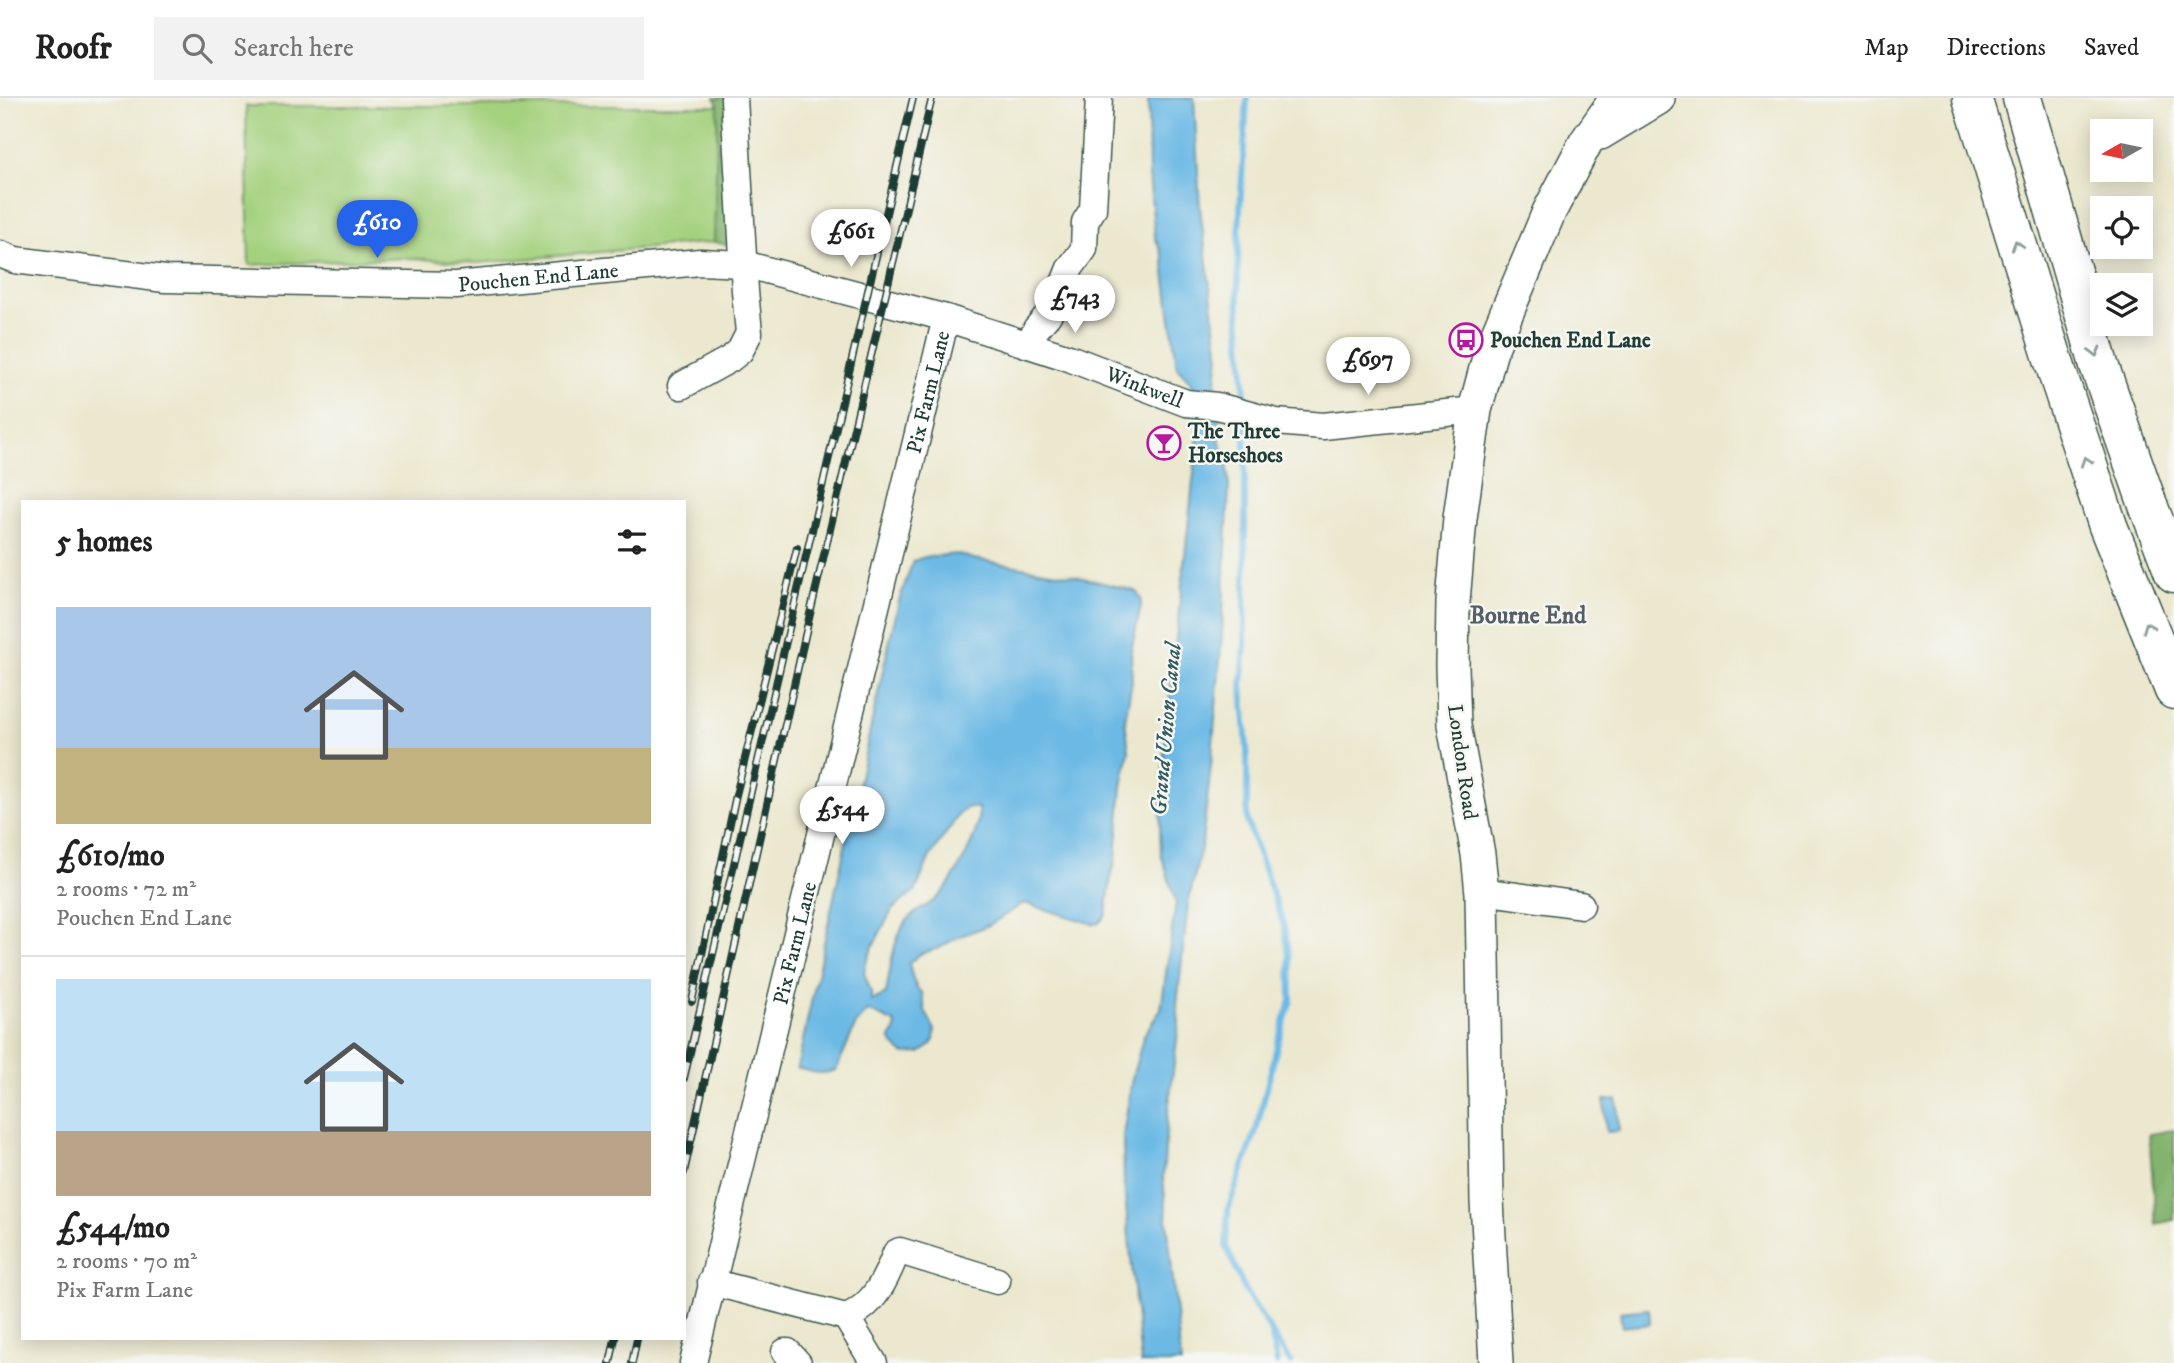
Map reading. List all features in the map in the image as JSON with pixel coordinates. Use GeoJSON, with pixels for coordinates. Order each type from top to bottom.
{"type":"FeatureCollection","features":[{"type":"Feature","properties":{"kind":"highway"},"geometry":{"type":"LineString","coordinates":[[1972,98],[2108,526],[2174,690]]}},
{"type":"Feature","properties":{"kind":"highway"},"geometry":{"type":"LineString","coordinates":[[2022,98],[2099,365],[2174,573]]}},
{"type":"Feature","properties":{"kind":"highway"},"geometry":{"type":"LineString","coordinates":[[2028,98],[2042,163]]}},
{"type":"Feature","properties":{"kind":"main road","name":"London Road"},"geometry":{"type":"LineString","coordinates":[[1496,1363],[1488,1201],[1482,893],[1478,854],[1454,725],[1453,602],[1459,530],[1475,410],[1491,350],[1549,212],[1586,142],[1618,98]]}},
{"type":"Feature","properties":{"kind":"main road"},"geometry":{"type":"LineString","coordinates":[[1586,142],[1658,98]]}},
{"type":"Feature","properties":{"kind":"street"},"geometry":{"type":"LineString","coordinates":[[681,386],[730,359],[740,351],[749,333],[734,98]]}},
{"type":"Feature","properties":{"kind":"street"},"geometry":{"type":"LineString","coordinates":[[1029,345],[1036,329],[1058,298],[1070,268],[1084,249],[1085,222],[1093,209],[1099,98]]}},
{"type":"Feature","properties":{"kind":"street","name":"Pouchen End Lane"},"geometry":{"type":"LineString","coordinates":[[0,254],[15,260],[165,279],[456,285],[701,262],[744,264],[946,318]]}},
{"type":"Feature","properties":{"kind":"street","name":"Winkwell"},"geometry":{"type":"LineString","coordinates":[[946,318],[1069,358],[1186,403],[1225,408],[1276,422],[1322,426],[1475,410]]}},
{"type":"Feature","properties":{"kind":"street","name":"Pix Farm Lane"},"geometry":{"type":"LineString","coordinates":[[693,1363],[946,318]]}},
{"type":"Feature","properties":{"kind":"street"},"geometry":{"type":"LineString","coordinates":[[1482,893],[1581,905]]}},
{"type":"Feature","properties":{"kind":"street"},"geometry":{"type":"LineString","coordinates":[[711,1282],[846,1317],[857,1313],[874,1297],[887,1276],[896,1253],[900,1251],[997,1281]]}},
{"type":"Feature","properties":{"kind":"street"},"geometry":{"type":"LineString","coordinates":[[846,1317],[874,1363]]}},
{"type":"Feature","properties":{"kind":"green space"},"geometry":{"type":"Polygon","coordinates":[[[715,98],[729,98],[731,246],[714,242],[718,106],[715,98]]]}},
{"type":"Feature","properties":{"kind":"green space"},"geometry":{"type":"Polygon","coordinates":[[[246,106],[718,106],[714,242],[477,263],[406,258],[249,265],[246,106]]]}},
{"type":"Feature","properties":{"kind":"green space"},"geometry":{"type":"Polygon","coordinates":[[[2174,1130],[2174,1220],[2156,1224],[2149,1134],[2174,1130]]]}},
{"type":"Feature","properties":{"kind":"water"},"geometry":{"type":"Polygon","coordinates":[[[1148,98],[1194,98],[1200,208],[1219,357],[1216,380],[1220,443],[1227,458],[1229,485],[1222,634],[1212,757],[1202,843],[1188,904],[1163,1178],[1181,1363],[1141,1363],[1124,1184],[1123,1136],[1132,1078],[1144,1035],[1161,1009],[1176,902],[1161,854],[1160,829],[1164,750],[1198,435],[1196,393],[1191,382],[1177,367],[1163,256],[1155,238],[1149,175],[1148,98]]]}},
{"type":"Feature","properties":{"kind":"water"},"geometry":{"type":"Polygon","coordinates":[[[958,554],[1075,576],[1136,591],[1141,599],[1131,651],[1132,681],[1125,720],[1129,751],[1106,915],[1099,923],[1093,924],[1024,903],[989,925],[920,954],[909,963],[917,989],[922,993],[925,1011],[935,1030],[930,1046],[920,1053],[904,1054],[890,1038],[896,1029],[895,1023],[868,1011],[856,1024],[836,1070],[826,1073],[812,1072],[797,1068],[887,652],[899,601],[913,561],[925,557],[958,554]],[[968,807],[960,813],[929,858],[916,890],[892,910],[866,963],[864,973],[871,991],[871,1001],[886,994],[894,951],[906,921],[936,899],[958,870],[976,829],[978,808],[968,807]]]}},
{"type":"Feature","properties":{"kind":"water"},"geometry":{"type":"Polygon","coordinates":[[[1617,1099],[1619,1131],[1606,1132],[1604,1100],[1617,1099]]]}},
{"type":"Feature","properties":{"kind":"water"},"geometry":{"type":"Polygon","coordinates":[[[1649,1309],[1650,1324],[1622,1327],[1620,1312],[1649,1309]]]}},
{"type":"Feature","properties":{"kind":"waterway"},"geometry":{"type":"LineString","coordinates":[[1245,408],[1238,261],[1247,98]]}},
{"type":"Feature","properties":{"kind":"waterway"},"geometry":{"type":"LineString","coordinates":[[1245,422],[1245,644],[1242,685],[1247,749],[1247,821],[1284,926],[1290,961],[1291,1000],[1256,1131],[1228,1209],[1226,1246],[1246,1292],[1291,1363]]}},
{"type":"Feature","properties":{"kind":"waterway"},"geometry":{"type":"LineString","coordinates":[[1272,1337],[1277,1363]]}},
{"type":"Feature","properties":{"kind":"railway"},"geometry":{"type":"LineString","coordinates":[[686,1069],[913,98]]}},
{"type":"Feature","properties":{"kind":"railway"},"geometry":{"type":"LineString","coordinates":[[686,1163],[810,614],[932,98]]}},
{"type":"Feature","properties":{"kind":"railway"},"geometry":{"type":"LineString","coordinates":[[692,1001],[736,795],[797,548]]}},
{"type":"Feature","properties":{"kind":"railway"},"geometry":{"type":"LineString","coordinates":[[610,1363],[615,1340]]}},
{"type":"Feature","properties":{"kind":"railway"},"geometry":{"type":"LineString","coordinates":[[632,1363],[637,1340]]}},
{"type":"Feature","properties":{"kind":"place","name":"Pouchen End Lane"},"geometry":{"type":"Point","coordinates":[1466,340]}},
{"type":"Feature","properties":{"kind":"place","name":"The Three Horseshoes"},"geometry":{"type":"Point","coordinates":[1164,443]}},
{"type":"Feature","properties":{"kind":"district","name":"Bourne End"},"geometry":{"type":"Point","coordinates":[1528,615]}},
{"type":"Feature","properties":{"kind":"water label","name":"Grand Union Canal"},"geometry":{"type":"Point","coordinates":[1165,729]}}]}
